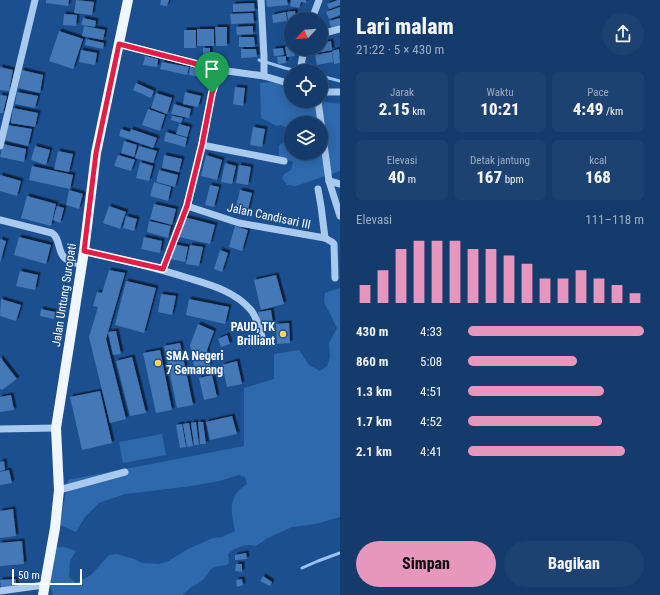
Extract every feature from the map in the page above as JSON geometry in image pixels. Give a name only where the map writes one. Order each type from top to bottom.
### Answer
[{"type":"main road","name":"Jalan Untung Suropati","points":[[44,590],[55,528],[59,490],[56,428],[82,265],[96,153],[128,0]]},
{"type":"street","points":[[0,146],[35,0]]},
{"type":"street","points":[[261,0],[264,76]]},
{"type":"street","points":[[315,12],[319,0]]},
{"type":"street","points":[[328,32],[340,29]]},
{"type":"street","points":[[119,44],[220,70],[264,76],[284,82]]},
{"type":"street","points":[[163,269],[187,206],[202,145],[212,93],[220,70]]},
{"type":"street","points":[[328,92],[340,92]]},
{"type":"street","points":[[319,108],[329,181],[340,216]]},
{"type":"street","points":[[202,145],[284,161]]},
{"type":"street","points":[[329,181],[340,184]]},
{"type":"street","points":[[318,189],[325,238],[334,244],[334,278]]},
{"type":"street","name":"Jalan Candisari III","points":[[187,206],[239,223],[325,238]]},
{"type":"street","points":[[0,220],[52,233],[57,238],[63,256],[67,260],[82,265]]},
{"type":"street","points":[[84,251],[163,269],[227,291],[252,310],[263,340]]},
{"type":"street","points":[[0,430],[56,428]]},
{"type":"street","points":[[59,490],[124,472]]},
{"type":"street","points":[[0,591],[44,590]]},
{"type":"shaded area","points":[[269,82],[284,86],[284,108],[328,108],[328,102],[340,104],[340,171],[296,186],[287,185],[282,178],[284,174],[291,170],[293,162],[288,160],[328,160],[328,116],[284,116],[284,126],[281,125],[277,126],[261,118],[260,83]]},
{"type":"shaded area","points":[[284,143],[284,158],[279,156],[279,145]]},
{"type":"shaded area","points":[[340,288],[340,517],[316,524],[292,527],[268,538],[256,546],[244,545],[234,549],[228,554],[229,562],[227,565],[214,567],[211,569],[204,579],[190,588],[183,595],[53,595],[49,577],[54,565],[54,549],[59,547],[65,547],[76,551],[70,561],[69,577],[76,583],[91,575],[109,555],[117,554],[142,563],[159,564],[167,562],[188,549],[213,538],[222,537],[235,531],[232,517],[233,499],[236,494],[247,484],[245,477],[239,475],[219,481],[192,486],[125,494],[99,503],[85,517],[76,532],[60,525],[68,480],[244,446],[244,388],[274,379],[274,354],[299,350],[309,365],[320,371],[327,366],[330,357],[329,343],[337,328],[324,302],[325,293]]},
{"type":"shaded area","points":[[162,434],[166,455],[123,463],[119,442]]},
{"type":"building","points":[[46,0],[69,0],[68,6],[46,3]]},
{"type":"building","points":[[76,0],[94,2],[92,15],[74,13]]},
{"type":"building","points":[[161,0],[169,0],[167,6],[160,5]]},
{"type":"building","points":[[266,0],[287,0],[288,5],[267,7]]},
{"type":"building","points":[[291,0],[306,0],[306,3],[301,2],[299,8],[290,6]]},
{"type":"building","points":[[340,0],[340,5],[329,9],[327,4]]},
{"type":"building","points":[[254,3],[255,11],[233,12],[233,4]]},
{"type":"building","points":[[340,7],[340,15],[329,19],[328,12],[326,12]]},
{"type":"building","points":[[284,12],[284,21],[273,23],[272,15]]},
{"type":"building","points":[[253,13],[254,23],[231,24],[230,14]]},
{"type":"building","points":[[64,14],[77,15],[76,26],[63,25]]},
{"type":"building","points":[[83,18],[96,21],[95,27],[81,25]]},
{"type":"building","points":[[340,18],[340,26],[331,28],[329,21]]},
{"type":"building","points":[[84,26],[105,30],[103,40],[82,36]]},
{"type":"building","points":[[253,26],[253,34],[237,35],[236,27]]},
{"type":"building","points":[[215,27],[227,27],[227,46],[216,46]]},
{"type":"building","points":[[197,29],[214,29],[214,46],[197,46]]},
{"type":"building","points":[[184,30],[196,30],[196,48],[184,48]]},
{"type":"building","points":[[59,31],[83,39],[73,69],[49,61]]},
{"type":"building","points":[[239,37],[254,37],[255,47],[239,47]]},
{"type":"building","points":[[86,39],[104,43],[103,49],[85,45]]},
{"type":"building","points":[[331,41],[332,50],[328,51],[328,42]]},
{"type":"building","points":[[203,48],[210,48],[210,57],[203,57]]},
{"type":"building","points":[[283,48],[284,55],[274,56],[273,49]]},
{"type":"building","points":[[241,49],[256,49],[257,57],[241,58]]},
{"type":"building","points":[[339,49],[340,63],[334,64],[332,51]]},
{"type":"building","points":[[81,50],[97,53],[95,65],[79,62]]},
{"type":"building","points":[[332,52],[333,62],[317,64],[315,56],[328,56],[328,53]]},
{"type":"building","points":[[145,56],[158,59],[157,67],[143,65]]},
{"type":"building","points":[[286,56],[286,63],[278,64],[277,57]]},
{"type":"building","points":[[162,62],[189,67],[187,75],[160,69]]},
{"type":"building","points":[[0,67],[13,70],[9,91],[0,90]]},
{"type":"building","points":[[190,67],[213,71],[212,79],[189,75]]},
{"type":"building","points":[[22,70],[43,75],[40,93],[18,88]]},
{"type":"building","points":[[136,83],[154,91],[151,98],[133,90]]},
{"type":"building","points":[[235,87],[245,88],[243,106],[233,104]]},
{"type":"building","points":[[17,92],[38,96],[35,108],[15,104]]},
{"type":"building","points":[[185,92],[201,96],[198,107],[183,104]]},
{"type":"building","points":[[156,93],[172,98],[167,114],[151,108]]},
{"type":"building","points":[[0,95],[7,96],[3,113],[0,113]]},
{"type":"building","points":[[174,104],[191,109],[189,118],[171,114]]},
{"type":"building","points":[[13,108],[38,113],[35,127],[11,123]]},
{"type":"building","points":[[148,109],[165,115],[160,131],[142,125]]},
{"type":"building","points":[[172,116],[183,118],[181,123],[171,120]]},
{"type":"building","points":[[179,124],[190,127],[187,137],[176,134]]},
{"type":"building","points":[[7,125],[32,129],[28,146],[4,140]]},
{"type":"building","points":[[253,127],[265,129],[262,147],[250,145]]},
{"type":"building","points":[[121,129],[130,132],[131,129],[157,138],[153,148],[119,136]]},
{"type":"building","points":[[166,132],[187,138],[185,147],[164,141]]},
{"type":"building","points":[[124,141],[137,145],[134,157],[121,153]]},
{"type":"building","points":[[3,144],[26,149],[24,162],[0,157]]},
{"type":"building","points":[[35,146],[50,150],[46,165],[31,160]]},
{"type":"building","points":[[139,146],[157,151],[153,163],[135,158]]},
{"type":"building","points":[[58,151],[73,154],[69,172],[54,169]]},
{"type":"building","points":[[118,155],[135,160],[131,171],[114,166]]},
{"type":"building","points":[[164,155],[182,159],[179,172],[162,168]]},
{"type":"building","points":[[206,155],[222,160],[217,180],[201,176]]},
{"type":"building","points":[[140,162],[153,166],[149,181],[136,178]]},
{"type":"building","points":[[225,163],[236,166],[232,184],[221,182]]},
{"type":"building","points":[[239,165],[251,167],[248,185],[236,183]]},
{"type":"building","points":[[32,166],[73,175],[70,189],[29,180]]},
{"type":"building","points":[[159,170],[178,175],[175,187],[156,182]]},
{"type":"building","points":[[0,175],[21,181],[17,196],[0,191]]},
{"type":"building","points":[[154,182],[171,187],[168,201],[150,196]]},
{"type":"building","points":[[210,185],[219,187],[214,207],[205,205]]},
{"type":"building","points":[[69,190],[83,194],[79,209],[66,205]]},
{"type":"building","points":[[240,190],[252,193],[247,214],[235,211]]},
{"type":"building","points":[[27,196],[56,204],[51,226],[21,218]]},
{"type":"building","points":[[154,204],[176,209],[172,225],[150,219]]},
{"type":"building","points":[[57,206],[64,208],[60,223],[53,220]]},
{"type":"building","points":[[109,206],[126,212],[120,229],[103,223]]},
{"type":"building","points":[[126,216],[137,219],[134,231],[123,228]]},
{"type":"building","points":[[184,217],[215,225],[210,244],[179,237]]},
{"type":"building","points":[[149,221],[171,226],[168,238],[147,232]]},
{"type":"building","points":[[235,226],[248,230],[242,251],[229,247]]},
{"type":"building","points":[[19,237],[51,245],[46,264],[14,255]]},
{"type":"building","points":[[144,237],[162,241],[160,253],[141,249]]},
{"type":"building","points":[[0,239],[6,241],[0,263]]},
{"type":"building","points":[[173,244],[188,247],[185,262],[170,259]]},
{"type":"building","points":[[190,245],[203,247],[199,266],[186,264]]},
{"type":"building","points":[[220,250],[228,253],[222,272],[214,269]]},
{"type":"building","points":[[109,270],[125,273],[106,339],[126,419],[110,423],[89,337],[98,307],[93,306],[97,292],[102,293]]},
{"type":"building","points":[[20,271],[38,275],[35,290],[16,286]]},
{"type":"building","points":[[276,275],[284,304],[261,310],[254,280]]},
{"type":"building","points":[[126,281],[156,288],[144,333],[115,325]]},
{"type":"building","points":[[161,294],[176,296],[172,315],[158,312]]},
{"type":"building","points":[[1,299],[21,305],[16,321],[0,316]]},
{"type":"building","points":[[189,299],[229,307],[225,324],[186,315]]},
{"type":"building","points":[[41,309],[55,312],[54,319],[40,316]]},
{"type":"building","points":[[271,310],[273,324],[260,326],[258,312]]},
{"type":"building","name":"PAUD, TK Brilliant","points":[[289,323],[290,343],[277,344],[276,324]]},
{"type":"building","points":[[198,324],[214,331],[207,350],[210,366],[195,371],[190,345]]},
{"type":"building","points":[[116,331],[121,354],[113,355],[108,332]]},
{"type":"building","points":[[227,335],[230,344],[221,347],[218,339]]},
{"type":"building","points":[[180,343],[193,405],[177,408],[164,346]]},
{"type":"building","points":[[160,350],[172,410],[156,413],[143,353]]},
{"type":"building","points":[[0,357],[17,379],[2,390],[0,389]]},
{"type":"building","points":[[132,357],[146,413],[130,416],[116,361]]},
{"type":"building","points":[[237,361],[242,384],[227,387],[222,365]]},
{"type":"building","points":[[212,375],[217,397],[204,400],[199,378]]},
{"type":"building","points":[[100,391],[112,443],[82,450],[70,397]]},
{"type":"building","points":[[11,395],[14,410],[0,412],[0,397]]},
{"type":"building","points":[[232,416],[237,434],[210,440],[206,422]]},
{"type":"building","points":[[196,422],[199,445],[194,445],[191,423]]},
{"type":"building","points":[[198,422],[203,422],[206,444],[200,444]]},
{"type":"building","points":[[189,423],[193,446],[187,447],[183,424]]},
{"type":"building","points":[[182,424],[186,447],[180,448],[176,425]]},
{"type":"building","points":[[4,461],[5,470],[0,471],[0,462]]},
{"type":"building","points":[[9,470],[12,483],[0,485],[0,472]]},
{"type":"building","points":[[13,509],[16,536],[0,538],[0,511]]},
{"type":"building","points":[[22,541],[24,564],[0,566],[0,543]]},
{"type":"building","points":[[246,553],[247,559],[235,560],[235,555]]},
{"type":"building","points":[[236,564],[242,564],[242,572],[235,571]]},
{"type":"building","points":[[263,576],[272,582],[270,586],[260,581]]},
{"type":"building","points":[[16,579],[16,587],[1,588],[0,580]]},
{"type":"building","points":[[242,579],[243,585],[237,587],[236,580]]},
{"type":"waterway","points":[[259,60],[284,68]]},
{"type":"waterway","points":[[328,78],[340,81]]},
{"type":"waterway","points":[[302,568],[340,553]]},
{"type":"place","name":"PAUD, TK Brilliant","points":[[283,334]]},
{"type":"place","name":"SMA Negeri 7 Semarang","points":[[158,363]]},
{"type":"route","points":[[119,44],[220,70],[212,93],[207,124],[187,206],[163,269],[84,251],[96,153],[119,44]]}]
